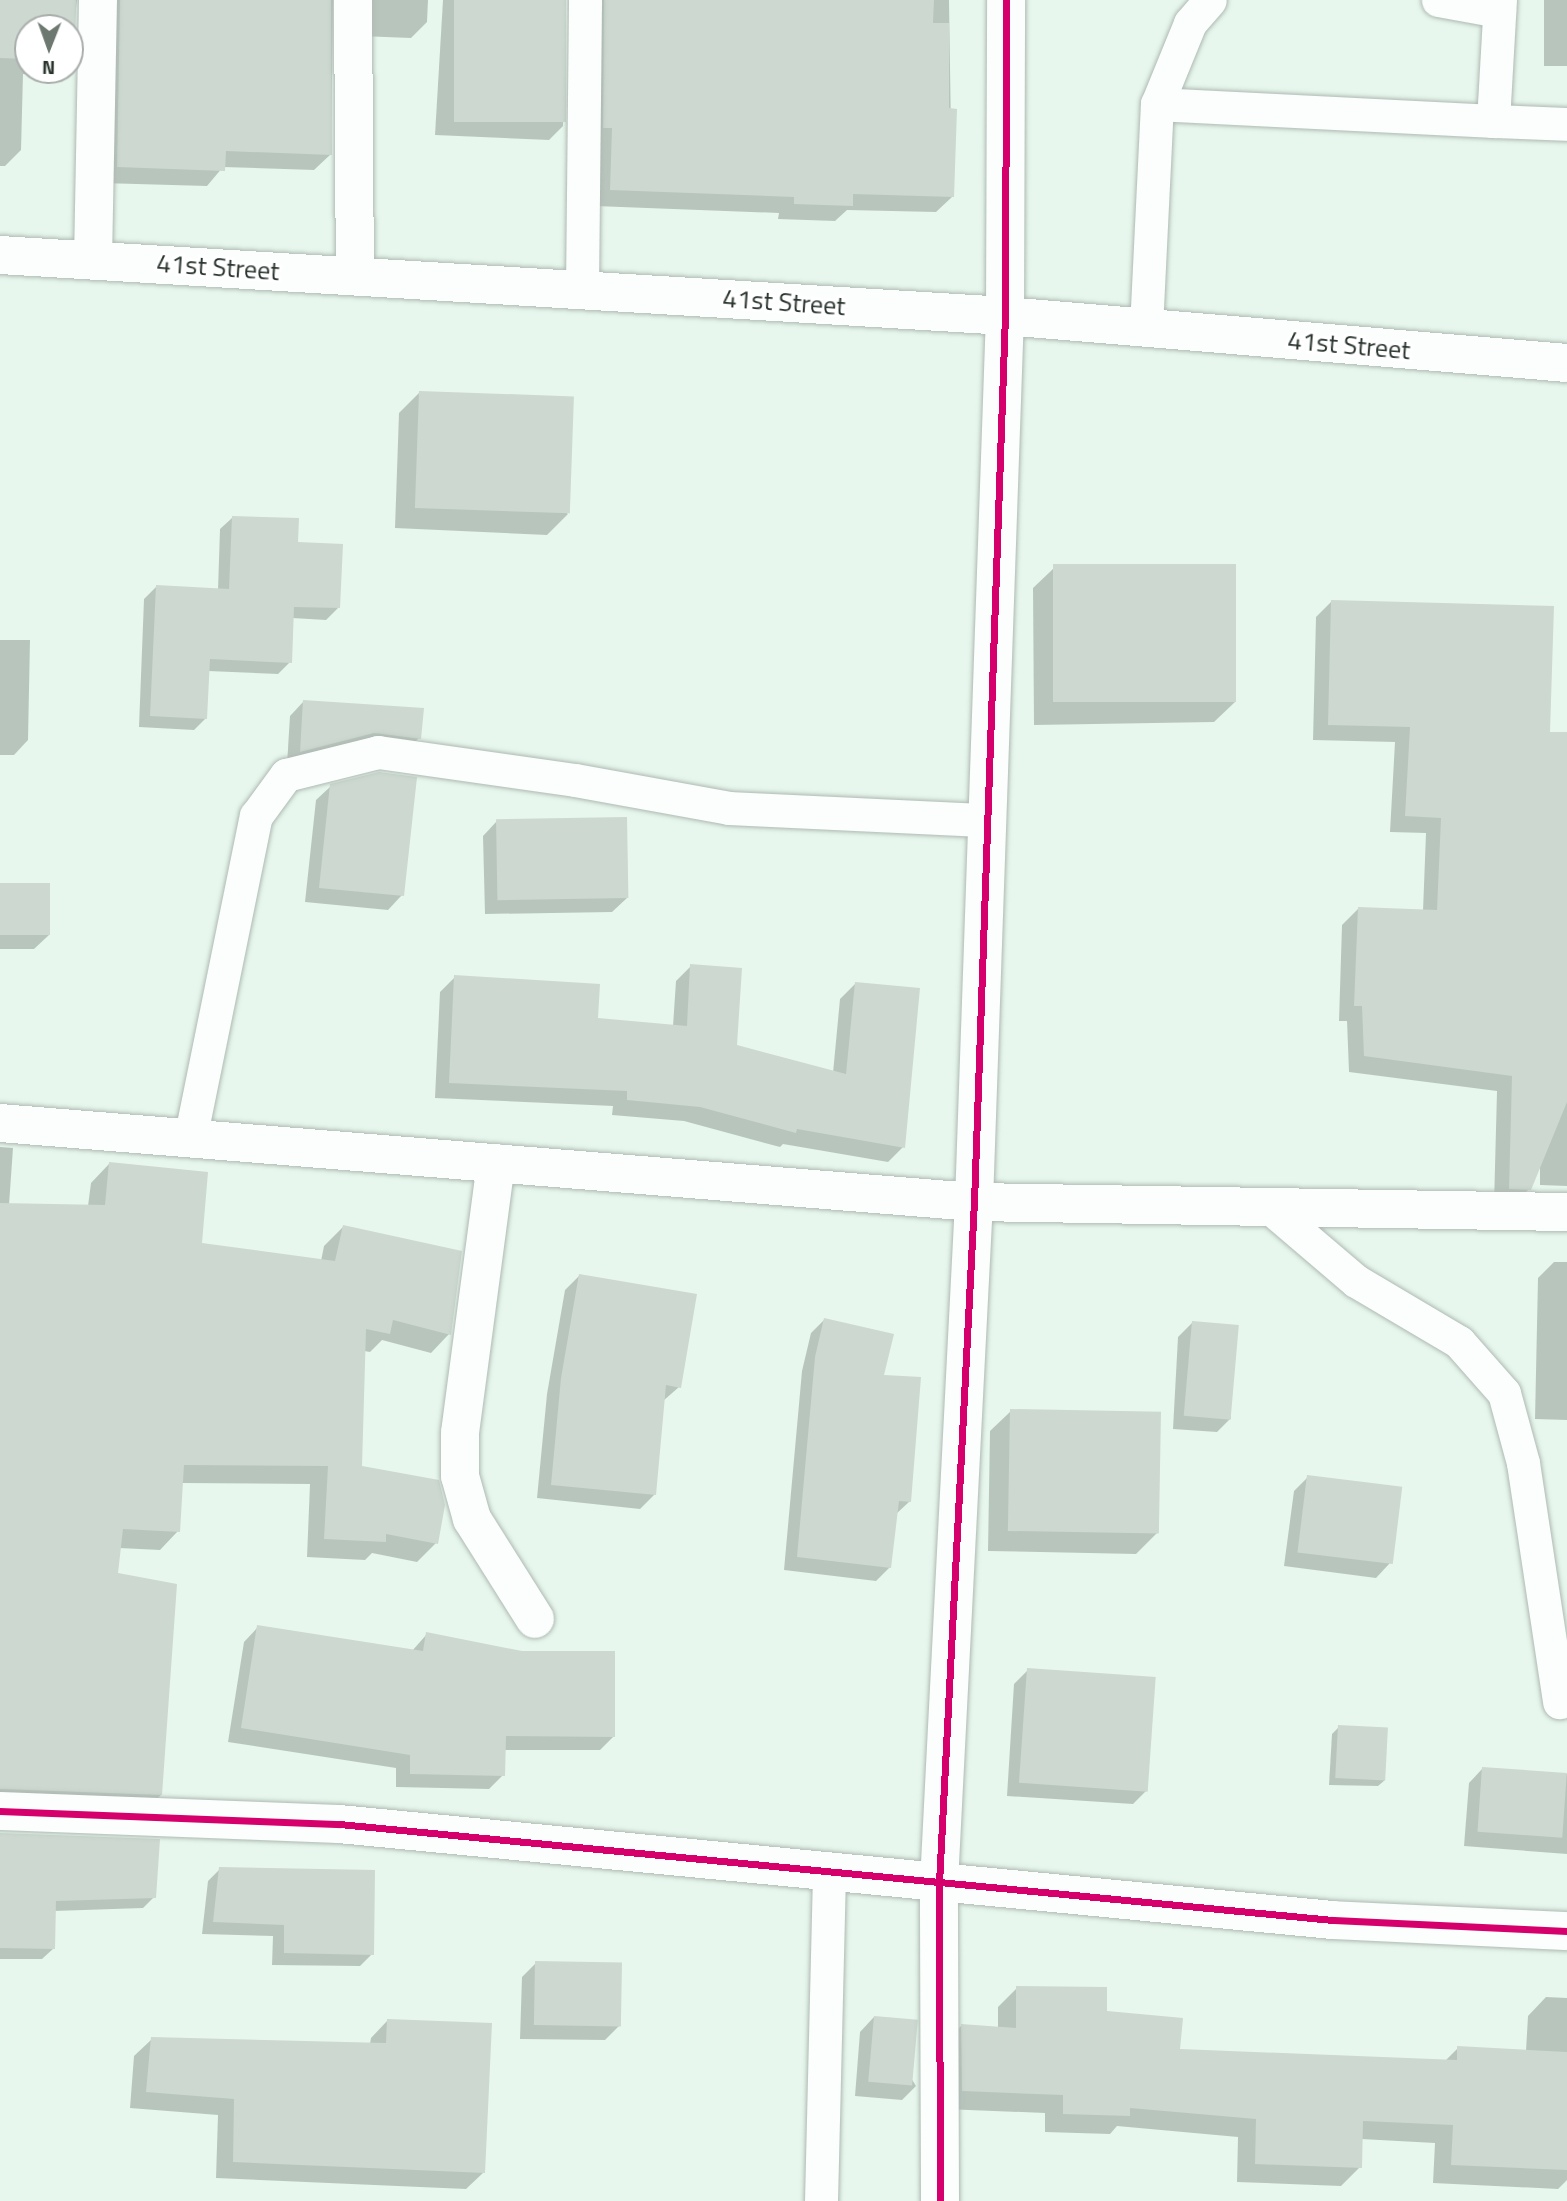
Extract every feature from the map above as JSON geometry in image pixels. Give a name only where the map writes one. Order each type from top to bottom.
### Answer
[{"type":"street","points":[[93,260],[98,0]]},
{"type":"street","points":[[352,0],[355,276]]},
{"type":"street","points":[[940,2201],[939,1882],[974,1202],[1005,316],[1006,0]]},
{"type":"street","name":"41st Street","points":[[0,255],[1005,316],[1567,363]]},
{"type":"street","points":[[0,1123],[974,1202],[1567,1212]]},
{"type":"street","points":[[496,1163],[460,1433],[460,1475],[472,1519],[535,1619]]},
{"type":"street","points":[[0,1811],[339,1824],[1332,1920],[1567,1931]]},
{"type":"lane","points":[[582,289],[585,0]]},
{"type":"lane","points":[[1146,328],[1157,104],[1190,23],[1210,0]]},
{"type":"lane","points":[[1438,0],[1500,5],[1493,121]]},
{"type":"lane","points":[[1157,104],[1567,124]]},
{"type":"lane","points":[[190,1139],[256,817],[286,775],[378,752],[575,780],[729,808],[987,820]]},
{"type":"lane","points":[[1269,1207],[1356,1281],[1459,1342],[1504,1393],[1522,1463],[1559,1702]]},
{"type":"lane","points":[[821,2201],[829,1872]]},
{"type":"building","points":[[0,0],[76,0],[76,14],[14,14],[14,58],[0,58]]},
{"type":"building","points":[[120,0],[331,0],[332,155],[226,151],[225,171],[117,167]]},
{"type":"building","points":[[454,0],[566,0],[566,122],[454,122]]},
{"type":"building","points":[[604,0],[934,0],[933,23],[949,23],[949,108],[957,109],[954,197],[853,194],[853,206],[794,204],[794,197],[610,190],[612,128],[603,128]]},
{"type":"building","points":[[419,391],[574,396],[570,513],[415,508]]},
{"type":"building","points":[[232,516],[299,518],[298,542],[343,544],[340,608],[294,607],[292,663],[210,659],[207,719],[150,716],[156,585],[229,589]]},
{"type":"building","points":[[1053,564],[1236,564],[1236,702],[1053,702]]},
{"type":"building","points":[[1331,600],[1554,606],[1550,732],[1567,732],[1567,1102],[1531,1190],[1509,1189],[1512,1076],[1364,1056],[1362,1006],[1354,1006],[1358,907],[1437,910],[1441,818],[1405,816],[1410,727],[1328,725]]},
{"type":"building","points":[[303,700],[424,708],[421,739],[374,733],[300,752]]},
{"type":"building","points":[[379,772],[417,777],[404,896],[319,888],[330,784]]},
{"type":"building","points":[[627,817],[628,898],[497,900],[496,819]]},
{"type":"building","points":[[0,883],[50,883],[50,935],[0,935]]},
{"type":"building","points":[[690,964],[742,968],[737,1045],[846,1074],[855,982],[920,988],[905,1148],[797,1129],[796,1133],[700,1107],[627,1100],[627,1091],[449,1083],[454,975],[600,984],[598,1018],[687,1026]]},
{"type":"building","points":[[109,1162],[208,1172],[202,1243],[335,1261],[343,1225],[462,1251],[451,1335],[393,1320],[390,1334],[366,1329],[362,1466],[439,1480],[445,1505],[438,1544],[386,1534],[386,1542],[324,1539],[328,1466],[184,1465],[180,1532],[123,1529],[118,1573],[177,1584],[162,1795],[0,1789],[0,1203],[105,1205]]},
{"type":"building","points":[[579,1274],[697,1294],[681,1388],[666,1385],[656,1495],[551,1485],[561,1378]]},
{"type":"building","points":[[824,1318],[894,1334],[884,1375],[921,1377],[911,1502],[899,1501],[891,1568],[797,1557],[815,1357]]},
{"type":"building","points":[[1192,1321],[1239,1325],[1231,1420],[1184,1416]]},
{"type":"building","points":[[1010,1409],[1161,1412],[1159,1534],[1008,1531]]},
{"type":"building","points":[[1307,1475],[1402,1487],[1393,1564],[1297,1552]]},
{"type":"building","points":[[257,1625],[423,1651],[426,1632],[522,1651],[615,1651],[615,1737],[506,1736],[505,1776],[410,1774],[410,1755],[241,1728]]},
{"type":"building","points":[[1027,1668],[1156,1677],[1148,1792],[1019,1783]]},
{"type":"building","points":[[1338,1725],[1388,1728],[1385,1781],[1335,1778]]},
{"type":"building","points":[[1482,1767],[1567,1773],[1562,1838],[1477,1832]]},
{"type":"building","points":[[0,1833],[160,1839],[156,1898],[56,1901],[55,1949],[0,1948]]},
{"type":"building","points":[[219,1867],[375,1870],[374,1955],[284,1953],[284,1925],[213,1922]]},
{"type":"building","points":[[535,1961],[622,1963],[621,2027],[534,2025]]},
{"type":"building","points":[[1016,1986],[1107,1987],[1107,2011],[1183,2018],[1180,2049],[1457,2060],[1457,2046],[1567,2052],[1567,2170],[1451,2165],[1453,2125],[1363,2121],[1362,2168],[1255,2164],[1256,2119],[1130,2108],[1130,2116],[1063,2114],[1063,2095],[962,2091],[961,2024],[1016,2028]]},
{"type":"building","points":[[874,2016],[918,2020],[912,2086],[868,2082]]},
{"type":"building","points":[[387,2019],[492,2023],[485,2173],[233,2162],[234,2099],[146,2092],[151,2037],[386,2043]]},
{"type":"cycle path","points":[[940,2201],[939,1883],[974,1202],[1005,316],[1006,0]]},
{"type":"cycle path","points":[[0,1811],[339,1824],[1332,1920],[1567,1931]]}]
